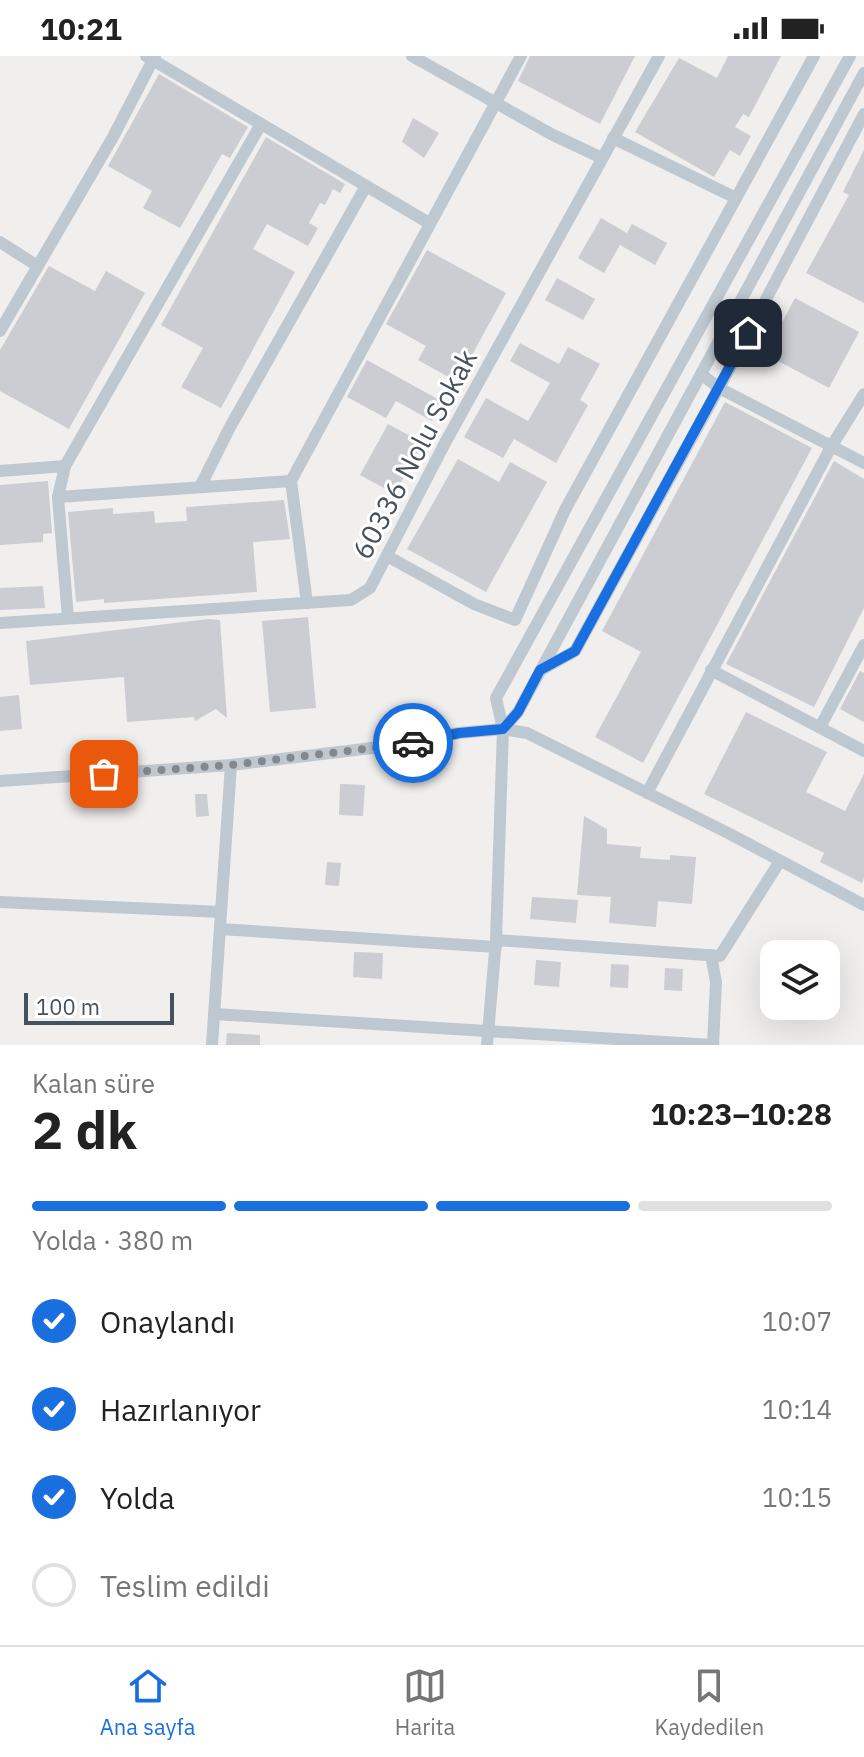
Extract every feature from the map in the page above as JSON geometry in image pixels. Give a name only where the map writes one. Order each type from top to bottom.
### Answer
[{"type":"street","points":[[412,56],[553,135],[602,158]]},
{"type":"street","points":[[307,603],[291,481],[521,56]]},
{"type":"street","name":"60336 Nolu Sokak","points":[[0,623],[351,600],[370,588],[445,443],[659,56]]},
{"type":"street","points":[[387,556],[474,604],[515,620],[565,510],[814,56]]},
{"type":"street","points":[[487,1038],[496,943],[503,729],[496,698],[850,56]]},
{"type":"street","points":[[0,331],[113,137],[152,57],[429,223]]},
{"type":"street","points":[[503,729],[518,712],[864,73]]},
{"type":"street","points":[[540,670],[575,651],[864,114]]},
{"type":"street","points":[[68,618],[58,497],[65,466],[261,124]]},
{"type":"street","points":[[613,138],[736,198]]},
{"type":"street","points":[[200,487],[230,427],[366,186]]},
{"type":"street","points":[[0,242],[36,265]]},
{"type":"street","points":[[701,374],[719,388],[864,463]]},
{"type":"street","points":[[647,793],[831,447],[864,394]]},
{"type":"street","points":[[0,471],[65,466]]},
{"type":"street","points":[[58,497],[291,481]]},
{"type":"street","points":[[820,727],[864,645]]},
{"type":"street","points":[[711,670],[864,751]]},
{"type":"street","points":[[0,781],[231,765],[503,729],[527,733],[864,905]]},
{"type":"street","points":[[212,1045],[231,765]]},
{"type":"street","points":[[220,929],[720,956],[780,861]]},
{"type":"street","points":[[0,902],[221,912]]},
{"type":"street","points":[[214,1014],[487,1038],[713,1045],[716,982],[711,955]]},
{"type":"building","points":[[530,56],[635,56],[600,124],[518,81]]},
{"type":"building","points":[[728,56],[781,56],[749,117],[743,114],[735,127],[751,136],[740,156],[730,150],[714,177],[635,132],[679,58],[717,78]]},
{"type":"building","points":[[159,74],[248,127],[230,158],[222,154],[180,228],[143,208],[152,191],[108,166]]},
{"type":"building","points":[[413,118],[439,133],[424,158],[402,142]]},
{"type":"building","points":[[266,137],[345,184],[340,193],[333,189],[325,205],[320,203],[309,223],[318,228],[308,246],[267,224],[253,249],[295,272],[221,408],[181,387],[203,348],[161,325]]},
{"type":"building","points":[[864,150],[864,303],[806,273],[849,195],[843,192]]},
{"type":"building","points":[[601,218],[627,233],[632,224],[667,243],[655,265],[620,245],[604,273],[578,258]]},
{"type":"building","points":[[427,250],[506,293],[466,366],[461,363],[452,379],[418,360],[426,346],[386,324]]},
{"type":"building","points":[[49,266],[95,291],[106,271],[145,293],[69,429],[0,391],[0,350]]},
{"type":"building","points":[[557,278],[595,299],[583,320],[545,300]]},
{"type":"building","points":[[795,298],[859,332],[829,388],[765,354]]},
{"type":"building","points":[[520,343],[559,364],[568,347],[600,364],[580,400],[588,405],[556,463],[514,439],[503,458],[464,437],[486,398],[528,421],[550,383],[510,361]]},
{"type":"building","points":[[367,360],[443,402],[432,421],[396,401],[386,418],[347,397]]},
{"type":"building","points":[[725,402],[812,448],[643,763],[595,737],[641,652],[602,631]]},
{"type":"building","points":[[388,424],[429,446],[424,455],[418,451],[395,494],[360,475]]},
{"type":"building","points":[[458,459],[499,482],[510,462],[547,482],[486,592],[407,549]]},
{"type":"building","points":[[834,461],[864,479],[864,608],[814,707],[726,664]]},
{"type":"building","points":[[48,481],[52,533],[43,534],[43,542],[0,545],[0,485]]},
{"type":"building","points":[[284,500],[290,539],[253,542],[257,592],[104,603],[104,599],[76,602],[68,512],[113,508],[113,514],[154,511],[155,523],[187,521],[186,507]]},
{"type":"building","points":[[43,586],[45,608],[0,610],[0,588]]},
{"type":"building","points":[[308,617],[316,708],[270,712],[262,621]]},
{"type":"building","points":[[220,620],[227,718],[216,709],[195,721],[194,717],[127,722],[124,677],[30,685],[26,641]]},
{"type":"building","points":[[860,671],[864,673],[864,722],[840,709]]},
{"type":"building","points":[[19,695],[22,729],[0,731],[0,697]]},
{"type":"building","points":[[746,712],[827,752],[806,792],[845,811],[864,774],[862,883],[820,862],[824,853],[704,794]]},
{"type":"building","points":[[340,784],[365,785],[363,816],[339,815]]},
{"type":"building","points":[[195,794],[207,794],[209,816],[196,817]]},
{"type":"building","points":[[584,816],[607,829],[607,844],[641,847],[640,858],[670,860],[670,855],[696,857],[692,904],[658,901],[656,927],[609,923],[611,897],[577,895]]},
{"type":"building","points":[[327,862],[341,863],[339,886],[325,885]]},
{"type":"building","points":[[532,897],[578,900],[576,923],[530,919]]},
{"type":"building","points":[[354,952],[383,953],[382,979],[353,977]]},
{"type":"building","points":[[536,960],[561,962],[559,987],[534,985]]},
{"type":"building","points":[[611,964],[629,965],[628,988],[610,987]]},
{"type":"building","points":[[665,968],[683,969],[682,991],[664,990]]},
{"type":"building","points":[[227,1033],[260,1035],[260,1045],[226,1045]]},
{"type":"way so far","points":[[104,774],[231,765],[413,743]]},
{"type":"route","points":[[413,743],[459,733],[503,729],[518,712],[540,670],[575,651],[748,333]]}]
